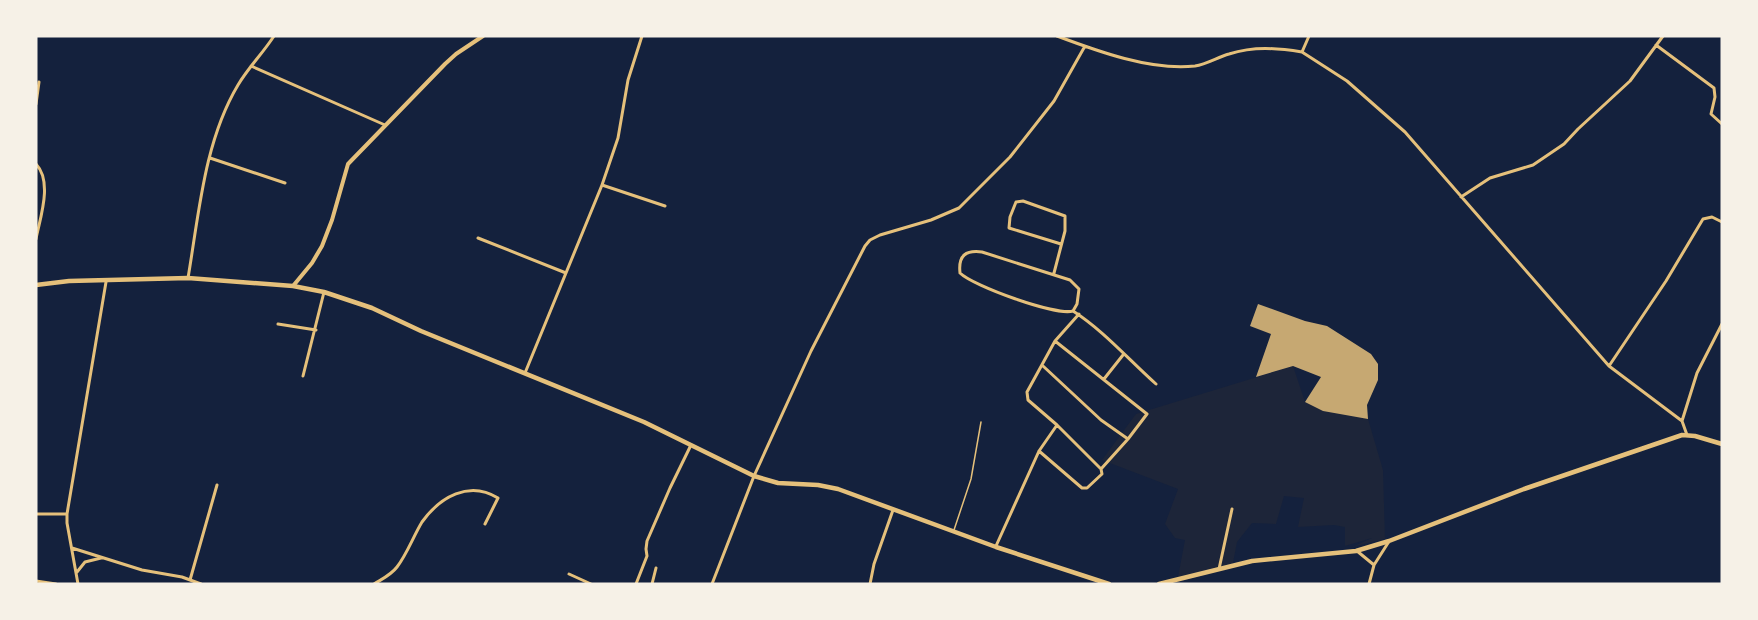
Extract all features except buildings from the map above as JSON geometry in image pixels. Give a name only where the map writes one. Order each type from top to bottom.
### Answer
[{"type":"main road","points":[[36,285],[69,281],[106,282],[188,278],[293,286],[324,292],[372,308],[420,331],[633,418],[754,476],[778,483],[818,484],[838,489],[996,547],[1109,584]]},
{"type":"main road","points":[[1159,584],[1252,561],[1356,551],[1389,541],[1524,489],[1682,435],[1695,436],[1722,444]]},
{"type":"street","points":[[188,278],[210,158],[225,111],[238,85],[274,36]]},
{"type":"street","points":[[293,286],[312,263],[322,246],[348,164],[444,64],[483,36]]},
{"type":"street","points":[[524,374],[602,185],[618,138],[628,80],[642,36]]},
{"type":"street","points":[[1057,36],[1132,60],[1177,66],[1202,64],[1230,53],[1259,47],[1302,52],[1347,81],[1405,132],[1610,366],[1682,421],[1687,435]]},
{"type":"street","points":[[1302,52],[1309,36]]},
{"type":"street","points":[[1461,197],[1490,178],[1533,165],[1564,144],[1630,81],[1663,36]]},
{"type":"street","points":[[1656,45],[1714,88],[1715,97],[1711,114],[1722,124]]},
{"type":"street","points":[[712,584],[754,476],[819,334],[865,246],[870,240],[880,235],[940,217],[959,208],[1010,157],[1054,101],[1085,46]]},
{"type":"street","points":[[251,66],[385,125]]},
{"type":"street","points":[[36,104],[39,82]]},
{"type":"street","points":[[210,158],[285,183]]},
{"type":"street","points":[[36,164],[43,177],[44,190],[36,239]]},
{"type":"street","points":[[602,185],[665,206]]},
{"type":"street","points":[[1053,274],[1061,244],[1066,224],[1066,218],[1063,214],[1023,201],[1016,202],[1010,217],[1009,228],[1061,244]]},
{"type":"street","points":[[1610,366],[1666,281],[1703,219],[1712,217],[1722,222]]},
{"type":"street","points":[[478,238],[566,273]]},
{"type":"street","points":[[1073,311],[1079,289],[1070,280],[974,251],[964,254],[959,268],[960,274],[1004,295],[1053,310],[1073,311],[1079,314],[1102,332],[1123,355],[1156,384]]},
{"type":"street","points":[[78,584],[67,514],[106,282]]},
{"type":"street","points":[[303,376],[324,292]]},
{"type":"street","points":[[1038,451],[1085,489],[1102,474],[1101,469],[1058,425],[1027,398],[1055,341],[1079,314]]},
{"type":"street","points":[[278,324],[316,330]]},
{"type":"street","points":[[1682,421],[1697,373],[1722,324]]},
{"type":"street","points":[[1055,341],[1146,412],[1146,417],[1101,469]]},
{"type":"street","points":[[1104,379],[1123,355]]},
{"type":"street","points":[[1043,366],[1101,420],[1128,439]]},
{"type":"street","points":[[996,547],[1038,451],[1058,425]]},
{"type":"street","points":[[642,584],[636,583],[647,556],[645,549],[647,541],[691,444]]},
{"type":"street","points":[[190,580],[217,485]]},
{"type":"street","points":[[375,584],[394,571],[422,524],[449,495],[474,490],[498,498],[485,524]]},
{"type":"street","points":[[1219,568],[1232,508]]},
{"type":"street","points":[[870,584],[874,564],[893,510]]},
{"type":"street","points":[[36,514],[67,514]]},
{"type":"street","points":[[1369,584],[1374,565],[1389,541]]},
{"type":"street","points":[[72,548],[142,570],[201,584]]},
{"type":"street","points":[[1356,551],[1374,565]]},
{"type":"street","points":[[76,573],[85,562],[103,558]]},
{"type":"street","points":[[652,584],[656,568]]},
{"type":"street","points":[[569,574],[591,584]]},
{"type":"street","points":[[36,581],[56,584]]},
{"type":"lane","points":[[953,531],[971,479],[981,422]]},
{"type":"shaded area","points":[[1293,366],[1305,402],[1368,419],[1383,470],[1385,539],[1352,547],[1372,538],[1345,546],[1345,527],[1334,525],[1298,527],[1304,498],[1284,496],[1276,524],[1252,523],[1237,542],[1233,563],[1178,577],[1185,540],[1175,538],[1165,524],[1178,489],[1102,460],[1136,414]]}]
